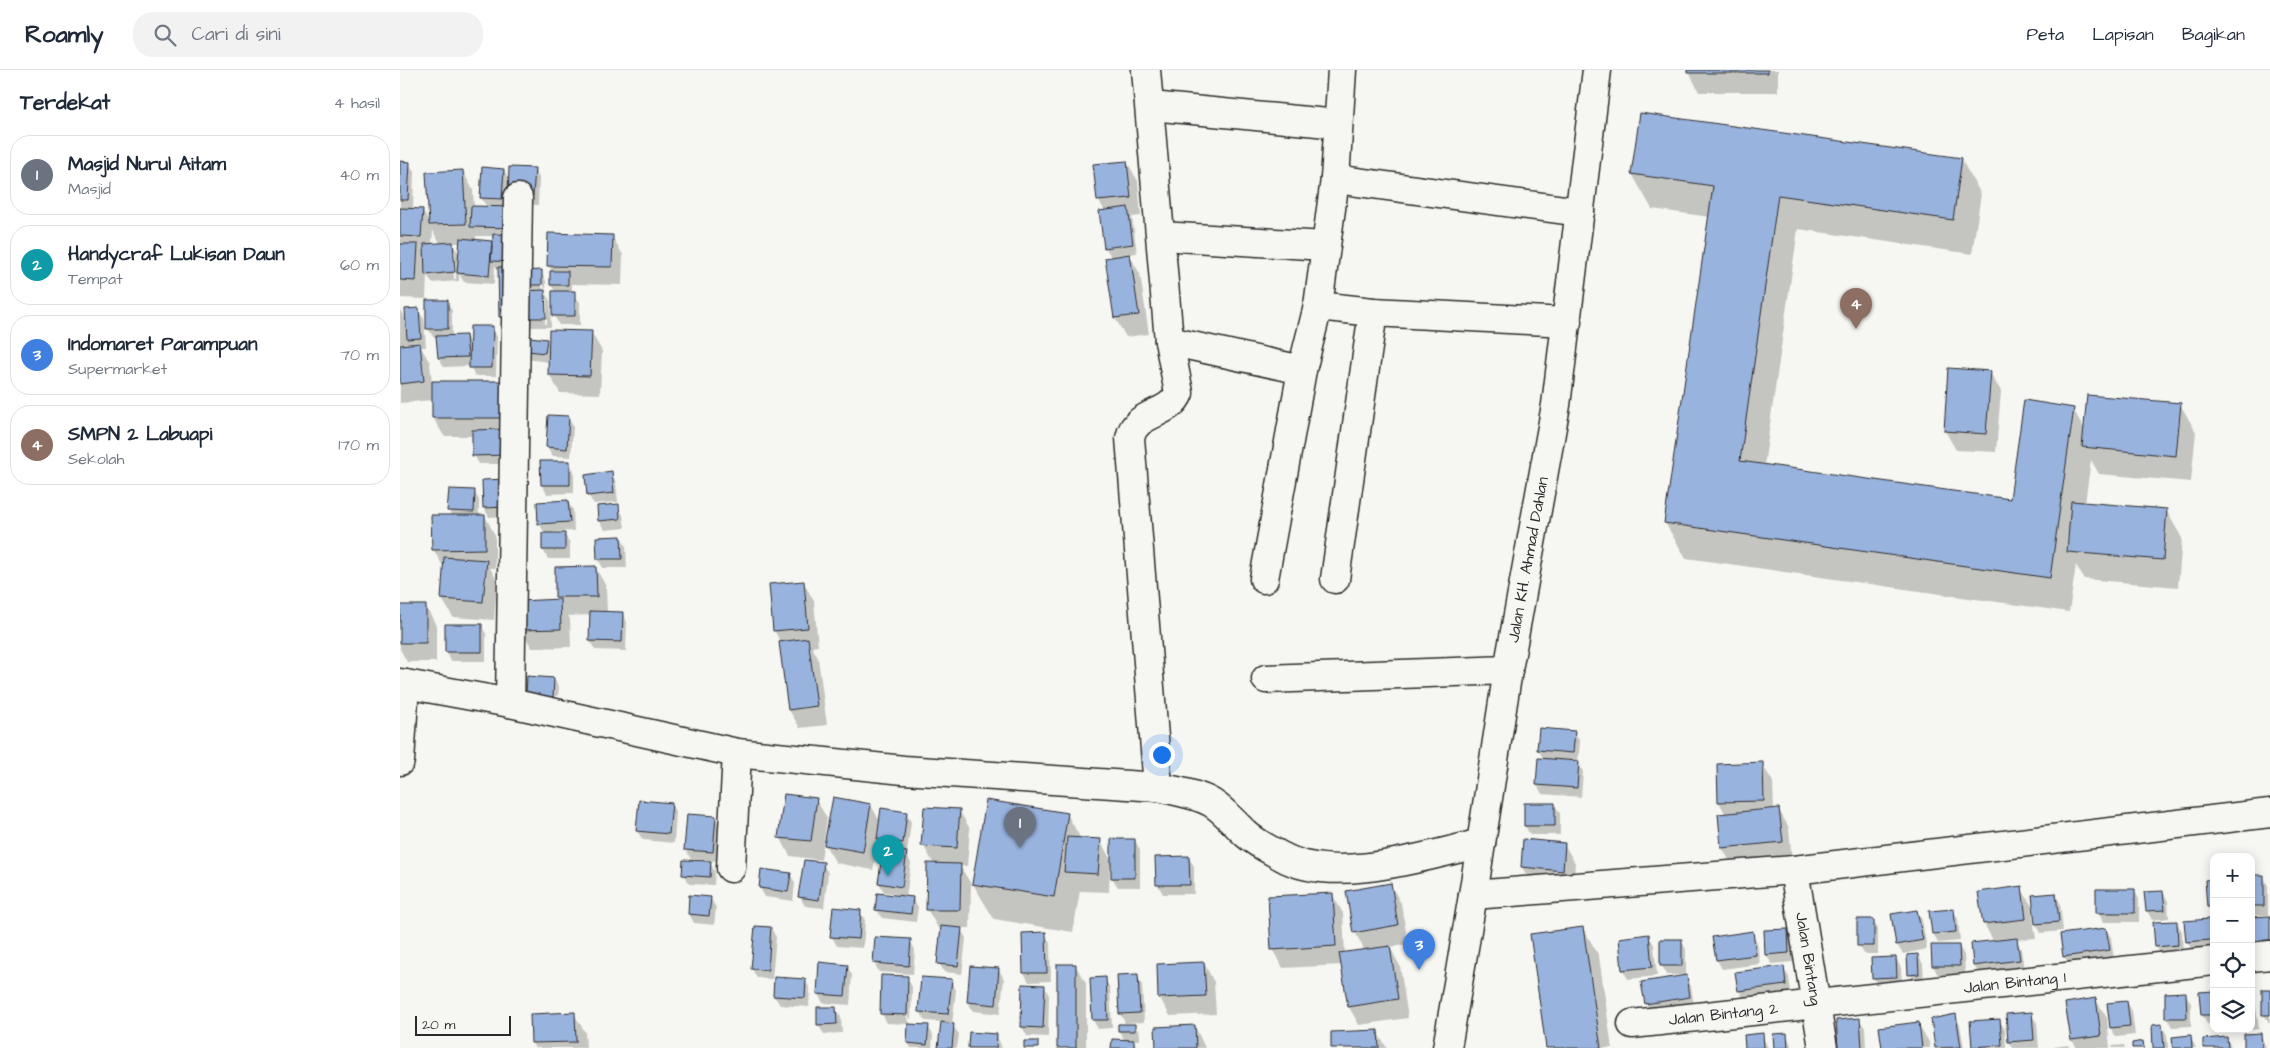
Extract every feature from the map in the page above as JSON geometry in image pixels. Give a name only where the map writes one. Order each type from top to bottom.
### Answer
[{"type":"street","points":[[1146,70],[1151,106],[1169,341],[1179,393],[1173,403],[1137,423],[1131,430],[1130,438],[1158,787]]},
{"type":"street","points":[[1264,579],[1302,370],[1318,306],[1335,179],[1342,70]]},
{"type":"street","name":"Jalan KH. Ahmad Dahlan","points":[[1447,1048],[1508,670],[1556,405],[1597,70]]},
{"type":"street","points":[[1151,106],[1338,124]]},
{"type":"street","points":[[1335,179],[1580,212]]},
{"type":"street","points":[[510,703],[518,198]]},
{"type":"street","points":[[1161,236],[1325,246]]},
{"type":"street","points":[[1318,306],[1373,312],[1567,322]]},
{"type":"street","points":[[1335,579],[1373,312]]},
{"type":"street","points":[[1169,341],[1302,370]]},
{"type":"street","points":[[1266,679],[1508,670]]},
{"type":"street","points":[[400,761],[402,683],[510,703],[737,753],[904,770],[1158,787],[1192,795],[1212,803],[1248,836],[1284,858],[1306,865],[1344,870],[1416,859],[1481,843]]},
{"type":"street","points":[[731,868],[737,753]]},
{"type":"street","points":[[1473,895],[1794,870],[2270,813]]},
{"type":"street","name":"Jalan Bintang","points":[[1794,870],[1823,1048]]},
{"type":"street","points":[[2255,957],[2270,955]]},
{"type":"street","name":"Jalan Bintang 1","points":[[1816,1002],[2210,961]]},
{"type":"street","name":"Jalan Bintang 2","points":[[1632,1024],[1816,1002]]},
{"type":"building","points":[[1687,70],[1768,70],[1768,73],[1687,73]]},
{"type":"building","points":[[1640,113],[1962,158],[1953,220],[1778,195],[1740,461],[2010,499],[2024,400],[2074,408],[2050,578],[1664,523],[1713,186],[1631,174]]},
{"type":"building","points":[[400,161],[410,162],[408,200],[400,200]]},
{"type":"building","points":[[1127,161],[1131,198],[1097,201],[1093,164]]},
{"type":"building","points":[[482,167],[504,169],[502,199],[480,198]]},
{"type":"building","points":[[509,167],[535,168],[533,196],[508,195]]},
{"type":"building","points":[[463,170],[466,224],[429,225],[426,172]]},
{"type":"building","points":[[471,206],[516,207],[515,228],[470,227]]},
{"type":"building","points":[[1128,207],[1133,244],[1104,248],[1099,211]]},
{"type":"building","points":[[400,208],[423,209],[421,237],[400,236]]},
{"type":"building","points":[[548,233],[613,235],[612,267],[547,266]]},
{"type":"building","points":[[493,234],[517,235],[515,262],[491,261]]},
{"type":"building","points":[[460,238],[492,241],[489,276],[457,273]]},
{"type":"building","points":[[453,242],[455,272],[425,275],[424,244]]},
{"type":"building","points":[[400,244],[418,244],[416,281],[400,280]]},
{"type":"building","points":[[1130,254],[1139,315],[1114,318],[1105,258]]},
{"type":"building","points":[[498,267],[514,267],[515,317],[499,317]]},
{"type":"building","points":[[542,270],[542,285],[520,285],[520,271]]},
{"type":"building","points":[[550,271],[568,271],[568,285],[550,285]]},
{"type":"building","points":[[545,290],[546,318],[521,318],[521,291]]},
{"type":"building","points":[[552,291],[575,291],[575,316],[552,316]]},
{"type":"building","points":[[426,300],[448,300],[448,329],[426,329]]},
{"type":"building","points":[[419,308],[421,338],[407,339],[405,309]]},
{"type":"building","points":[[470,326],[493,326],[492,368],[469,368]]},
{"type":"building","points":[[549,330],[592,331],[590,376],[548,375]]},
{"type":"building","points":[[466,335],[468,357],[438,358],[436,336]]},
{"type":"building","points":[[521,336],[547,339],[545,353],[519,350]]},
{"type":"building","points":[[420,343],[424,381],[400,384],[400,345]]},
{"type":"building","points":[[1948,368],[1991,371],[1986,434],[1944,431]]},
{"type":"building","points":[[432,381],[511,381],[511,418],[432,418]]},
{"type":"building","points":[[2087,395],[2181,403],[2176,456],[2082,447]]},
{"type":"building","points":[[548,415],[569,416],[567,449],[546,447]]},
{"type":"building","points":[[508,429],[509,455],[472,456],[472,430]]},
{"type":"building","points":[[540,461],[570,461],[570,485],[541,485]]},
{"type":"building","points":[[612,471],[614,493],[587,496],[585,475]]},
{"type":"building","points":[[507,479],[509,507],[483,508],[482,480]]},
{"type":"building","points":[[449,489],[475,490],[474,512],[447,511]]},
{"type":"building","points":[[568,500],[570,522],[538,524],[537,502]]},
{"type":"building","points":[[2071,501],[2167,509],[2163,560],[2067,552]]},
{"type":"building","points":[[619,504],[620,519],[598,521],[597,506]]},
{"type":"building","points":[[431,515],[485,515],[485,549],[432,550]]},
{"type":"building","points":[[542,533],[565,533],[565,550],[542,550]]},
{"type":"building","points":[[621,536],[622,559],[597,559],[596,537]]},
{"type":"building","points":[[444,557],[487,560],[483,602],[441,599]]},
{"type":"building","points":[[596,566],[597,597],[555,597],[555,567]]},
{"type":"building","points":[[804,581],[808,628],[773,631],[769,584]]},
{"type":"building","points":[[560,599],[561,629],[520,630],[519,601]]},
{"type":"building","points":[[400,605],[426,605],[426,643],[400,643]]},
{"type":"building","points":[[590,611],[623,612],[622,642],[589,641]]},
{"type":"building","points":[[445,624],[482,624],[482,652],[445,652]]},
{"type":"building","points":[[808,638],[817,706],[788,710],[779,642]]},
{"type":"building","points":[[527,676],[554,678],[553,697],[526,696]]},
{"type":"building","points":[[1539,728],[1575,731],[1573,753],[1537,750]]},
{"type":"building","points":[[1538,758],[1579,761],[1577,788],[1536,785]]},
{"type":"building","points":[[1763,762],[1764,801],[1718,802],[1717,764]]},
{"type":"building","points":[[784,794],[817,798],[811,841],[778,838]]},
{"type":"building","points":[[833,797],[871,804],[863,852],[824,845]]},
{"type":"building","points":[[639,800],[672,803],[669,834],[636,831]]},
{"type":"building","points":[[986,800],[1068,813],[1054,897],[972,884]]},
{"type":"building","points":[[1524,803],[1555,803],[1555,826],[1524,826]]},
{"type":"building","points":[[924,807],[960,809],[957,848],[921,846]]},
{"type":"building","points":[[881,808],[907,812],[903,843],[877,839]]},
{"type":"building","points":[[1779,808],[1783,842],[1721,848],[1718,814]]},
{"type":"building","points":[[687,814],[716,816],[713,852],[684,850]]},
{"type":"building","points":[[1067,837],[1101,839],[1098,874],[1064,872]]},
{"type":"building","points":[[1111,839],[1135,839],[1135,878],[1111,878]]},
{"type":"building","points":[[1523,839],[1565,843],[1563,871],[1521,867]]},
{"type":"building","points":[[883,849],[907,852],[902,887],[878,883]]},
{"type":"building","points":[[1189,856],[1190,885],[1156,885],[1155,857]]},
{"type":"building","points":[[683,860],[711,861],[710,877],[682,875]]},
{"type":"building","points":[[804,860],[824,862],[819,900],[798,897]]},
{"type":"building","points":[[927,863],[961,864],[960,910],[926,910]]},
{"type":"building","points":[[761,869],[791,873],[788,892],[759,888]]},
{"type":"building","points":[[2255,875],[2264,875],[2264,906],[2255,906]]},
{"type":"building","points":[[2210,879],[2210,907],[2207,907],[2205,880]]},
{"type":"building","points":[[1391,883],[1398,925],[1353,933],[1346,891]]},
{"type":"building","points":[[2022,886],[2026,919],[1983,924],[1978,892]]},
{"type":"building","points":[[2096,889],[2135,889],[2135,913],[2096,913]]},
{"type":"building","points":[[2163,891],[2165,910],[2146,911],[2144,892]]},
{"type":"building","points":[[877,893],[913,897],[911,914],[875,910]]},
{"type":"building","points":[[1333,893],[1336,946],[1271,950],[1268,896]]},
{"type":"building","points":[[2056,893],[2059,922],[2035,924],[2032,895]]},
{"type":"building","points":[[689,895],[711,897],[709,916],[688,914]]},
{"type":"building","points":[[833,907],[861,910],[859,939],[830,937]]},
{"type":"building","points":[[1954,909],[1956,932],[1932,934],[1929,911]]},
{"type":"building","points":[[1917,910],[1923,940],[1896,945],[1891,914]]},
{"type":"building","points":[[2270,916],[2270,940],[2255,941],[2255,917]]},
{"type":"building","points":[[1857,919],[1874,919],[1874,946],[1857,946]]},
{"type":"building","points":[[2209,919],[2210,940],[2186,942],[2184,921]]},
{"type":"building","points":[[2177,921],[2178,945],[2155,947],[2153,922]]},
{"type":"building","points":[[755,926],[771,927],[768,970],[751,969]]},
{"type":"building","points":[[941,926],[962,928],[958,966],[937,964]]},
{"type":"building","points":[[1583,927],[1601,1048],[1546,1048],[1530,934]]},
{"type":"building","points":[[2106,928],[2110,950],[2063,957],[2060,934]]},
{"type":"building","points":[[1788,929],[1789,953],[1765,955],[1764,930]]},
{"type":"building","points":[[1753,931],[1756,955],[1716,960],[1712,937]]},
{"type":"building","points":[[1046,932],[1047,973],[1023,973],[1022,933]]},
{"type":"building","points":[[1649,934],[1652,967],[1622,970],[1619,938]]},
{"type":"building","points":[[875,937],[911,939],[909,966],[873,963]]},
{"type":"building","points":[[2017,938],[2020,960],[1973,966],[1971,943]]},
{"type":"building","points":[[1660,939],[1682,939],[1682,966],[1660,966]]},
{"type":"building","points":[[1931,945],[1959,945],[1960,966],[1932,966]]},
{"type":"building","points":[[1390,946],[1398,999],[1348,1007],[1339,953]]},
{"type":"building","points":[[1918,954],[1919,974],[1908,975],[1907,955]]},
{"type":"building","points":[[1896,957],[1897,977],[1872,978],[1871,958]]},
{"type":"building","points":[[819,962],[848,965],[845,996],[817,994]]},
{"type":"building","points":[[1204,962],[1206,996],[1158,998],[1157,964]]},
{"type":"building","points":[[1057,964],[1076,964],[1076,1048],[1057,1048]]},
{"type":"building","points":[[970,966],[999,968],[996,1005],[967,1002]]},
{"type":"building","points":[[1784,966],[1786,985],[1738,991],[1735,972]]},
{"type":"building","points":[[1138,974],[1140,1013],[1119,1014],[1117,975]]},
{"type":"building","points":[[881,975],[908,976],[907,1015],[880,1014]]},
{"type":"building","points":[[1687,975],[1690,997],[1645,1004],[1641,982]]},
{"type":"building","points":[[774,977],[806,979],[805,998],[773,996]]},
{"type":"building","points":[[921,977],[952,979],[948,1014],[918,1012]]},
{"type":"building","points":[[1106,977],[1108,1020],[1092,1020],[1090,978]]},
{"type":"building","points":[[1022,984],[1045,985],[1043,1028],[1021,1027]]},
{"type":"building","points":[[2262,989],[2270,989],[2270,1015],[2262,1015]]},
{"type":"building","points":[[2210,991],[2210,1015],[2201,1015],[2199,992]]},
{"type":"building","points":[[2186,992],[2187,1018],[2165,1018],[2165,993]]},
{"type":"building","points":[[2096,998],[2101,1036],[2071,1040],[2065,1003]]},
{"type":"building","points":[[2127,1001],[2130,1026],[2110,1028],[2107,1003]]},
{"type":"building","points":[[817,1007],[836,1007],[837,1024],[817,1025]]},
{"type":"building","points":[[575,1012],[576,1042],[531,1043],[530,1014]]},
{"type":"building","points":[[2032,1012],[2034,1040],[2008,1042],[2006,1014]]},
{"type":"building","points":[[1956,1014],[1961,1047],[1935,1048],[1931,1019]]},
{"type":"building","points":[[1860,1018],[1862,1048],[1838,1048],[1836,1020]]},
{"type":"building","points":[[2000,1019],[2002,1045],[1972,1047],[1970,1021]]},
{"type":"building","points":[[941,1022],[954,1024],[952,1048],[938,1048]]},
{"type":"building","points":[[1919,1022],[1922,1048],[1882,1048],[1879,1027]]},
{"type":"building","points":[[908,1024],[929,1025],[927,1045],[907,1043]]},
{"type":"building","points":[[1118,1024],[1135,1024],[1135,1031],[1118,1031]]},
{"type":"building","points":[[2162,1024],[2164,1048],[2153,1048],[2152,1025]]},
{"type":"building","points":[[1195,1025],[1196,1048],[1156,1048],[1155,1027]]},
{"type":"building","points":[[1378,1030],[1379,1048],[1331,1048],[1331,1032]]},
{"type":"building","points":[[969,1032],[997,1034],[996,1048],[968,1048]]},
{"type":"building","points":[[1763,1033],[1764,1048],[1745,1048],[1744,1035]]},
{"type":"building","points":[[1787,1033],[1788,1048],[1774,1048],[1773,1034]]},
{"type":"building","points":[[2261,1033],[2262,1048],[2244,1048],[2244,1034]]},
{"type":"building","points":[[2191,1035],[2192,1048],[2173,1048],[2172,1037]]},
{"type":"building","points":[[2227,1037],[2228,1048],[2203,1048],[2203,1039]]},
{"type":"building","points":[[1112,1039],[1134,1040],[1134,1048],[1111,1048]]},
{"type":"building","points":[[1024,1041],[1038,1041],[1038,1048],[1024,1048]]},
{"type":"building","points":[[2143,1041],[2144,1048],[2132,1048],[2132,1043]]},
{"type":"place","name":"SMPN 2 Labuapi","points":[[1856,329]]},
{"type":"place","name":"Masjid Nurul Aitam","points":[[1020,848]]},
{"type":"place","name":"Handycraf Lukisan Daun","points":[[888,876]]},
{"type":"place","name":"Indomaret Parampuan","points":[[1419,970]]}]
